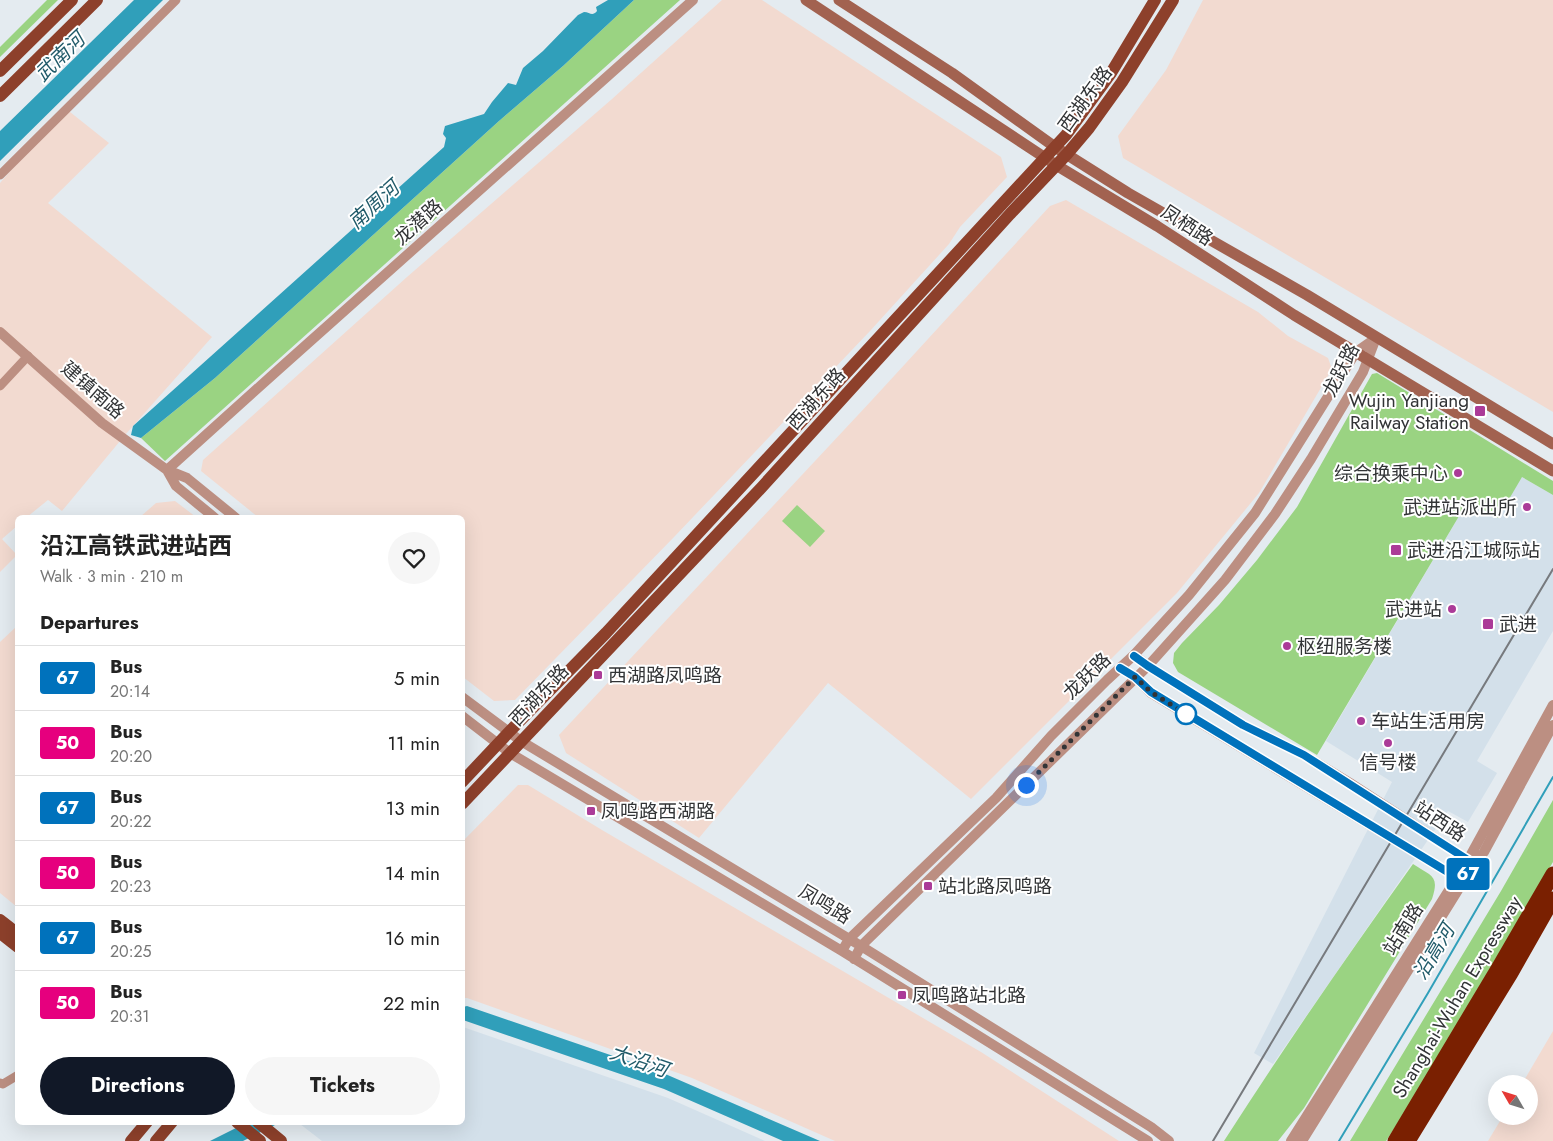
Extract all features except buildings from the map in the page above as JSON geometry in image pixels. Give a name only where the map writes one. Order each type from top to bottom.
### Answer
[{"type":"highway","name":"Shanghai-Wuhan Expressway","points":[[1395,1141],[1553,874]]},
{"type":"highway","name":"Shanghai-Wuhan Expressway","points":[[1408,1141],[1506,981],[1553,899]]},
{"type":"main road","points":[[0,71],[72,0]]},
{"type":"main road","points":[[0,96],[97,0]]},
{"type":"main road","name":"凤栖路","points":[[806,0],[1056,165],[1157,226],[1294,315],[1553,471]]},
{"type":"main road","name":"凤栖路","points":[[838,0],[952,73],[1056,147],[1128,193],[1307,295],[1553,444]]},
{"type":"main road","name":"西湖东路","points":[[465,779],[606,633],[1056,147],[1111,73],[1155,0]]},
{"type":"main road","name":"西湖东路","points":[[465,801],[762,487],[1067,154],[1089,128],[1122,82],[1172,0]]},
{"type":"main road","points":[[0,920],[15,932]]},
{"type":"main road","points":[[0,932],[15,944]]},
{"type":"main road","points":[[132,1141],[145,1125]]},
{"type":"main road","points":[[156,1141],[169,1125]]},
{"type":"main road","points":[[241,1125],[260,1141]]},
{"type":"main road","points":[[262,1125],[277,1138]]},
{"type":"street","points":[[0,175],[176,0]]},
{"type":"street","name":"龙潜路","points":[[167,470],[694,0]]},
{"type":"street","name":"建镇南路","points":[[0,332],[102,423],[167,470]]},
{"type":"street","name":"龙跃路","points":[[842,951],[848,939],[996,798],[1051,736],[1134,656],[1189,595],[1255,513],[1356,352],[1376,338]]},
{"type":"street","name":"龙跃路","points":[[854,959],[861,946],[1148,666],[1225,580],[1275,514],[1311,459],[1369,360],[1376,338]]},
{"type":"street","points":[[0,386],[28,356]]},
{"type":"street","points":[[167,470],[176,486],[212,515]]},
{"type":"street","points":[[167,470],[187,478],[232,515]]},
{"type":"street","name":"站西路","points":[[1134,656],[1243,725],[1304,755],[1342,778],[1468,860],[1470,873]]},
{"type":"street","name":"站西路","points":[[1120,668],[1135,677],[1151,692],[1456,877]]},
{"type":"street","name":"凤鸣路","points":[[465,699],[521,741],[861,946],[1151,1127],[1169,1141]]},
{"type":"street","name":"站南路","points":[[1291,1141],[1468,860],[1553,705]]},
{"type":"street","name":"凤鸣路","points":[[465,718],[510,753],[842,951],[1148,1141]]},
{"type":"street","name":"站南路","points":[[1302,1141],[1484,852],[1553,725]]},
{"type":"street","points":[[1456,877],[1470,873]]},
{"type":"street","points":[[0,1082],[3,1084],[15,1077]]},
{"type":"shaded area","points":[[722,0],[762,0],[1001,157],[1007,177],[960,227],[949,244],[870,331],[675,536],[515,700],[494,701],[465,679],[465,515],[256,515],[201,471],[203,460],[407,277],[612,99]]},
{"type":"shaded area","points":[[1203,0],[1553,0],[1553,412],[1123,158],[1118,136],[1166,70]]},
{"type":"shaded area","points":[[65,108],[109,143],[48,203],[212,337],[125,435],[62,511],[48,500],[29,515],[15,515],[15,528],[2,539],[15,553],[15,557],[0,572],[0,183]]},
{"type":"shaded area","points":[[1066,200],[1258,312],[1288,336],[1328,358],[1332,369],[1259,493],[1177,593],[971,799],[828,683],[699,838],[566,753],[559,735],[872,400],[1050,206]]},
{"type":"shaded area","name":"武进站","points":[[1522,477],[1553,495],[1553,631],[1477,761],[1497,773],[1468,822],[1448,811],[1273,1064],[1254,1053],[1392,782],[1326,741],[1468,501]]},
{"type":"shaded area","points":[[175,501],[193,515],[142,515],[156,503]]},
{"type":"shaded area","points":[[15,628],[15,905],[0,893],[0,642]]},
{"type":"shaded area","points":[[518,785],[528,785],[981,1052],[1119,1141],[835,1141],[692,1078],[465,998],[465,839]]},
{"type":"shaded area","points":[[465,1028],[668,1098],[765,1141],[322,1141],[301,1125],[465,1125]]},
{"type":"shaded area","points":[[1553,1031],[1553,1141],[1488,1141],[1498,1125],[1538,1125],[1538,1075],[1527,1075]]},
{"type":"green space","points":[[47,0],[58,0],[0,57],[0,47]]},
{"type":"green space","points":[[634,0],[680,0],[165,461],[141,438],[215,378]]},
{"type":"green space","points":[[1377,373],[1553,481],[1553,495],[1522,477],[1498,518],[1468,501],[1317,755],[1178,672],[1173,663],[1174,653],[1219,605],[1257,560],[1297,507],[1372,374]]},
{"type":"green space","points":[[797,505],[825,531],[810,547],[782,521]]},
{"type":"green space","points":[[1553,800],[1553,862],[1412,1101],[1386,1141],[1350,1141],[1501,891]]},
{"type":"green space","points":[[1413,864],[1432,877],[1435,885],[1432,899],[1304,1108],[1278,1141],[1224,1141],[1364,932]]},
{"type":"water","points":[[134,0],[163,0],[0,161],[0,131]]},
{"type":"water","points":[[608,0],[634,0],[215,378],[141,438],[131,435],[133,426],[444,147],[446,138],[443,134],[445,126],[484,114],[508,83],[516,85],[523,68],[543,51],[578,15],[584,12],[594,14],[597,11],[596,7]]},
{"type":"water","points":[[465,1006],[663,1073],[820,1141],[783,1141],[664,1089],[465,1021]]},
{"type":"water","points":[[242,1125],[275,1125],[243,1141],[210,1141]]},
{"type":"waterway","name":"沿高河","points":[[1339,1141],[1428,993],[1553,777]]},
{"type":"railway","points":[[1213,1141],[1553,569]]},
{"type":"bus line","name":"67","points":[[1120,668],[1135,677],[1151,692],[1456,877],[1470,873],[1468,860],[1350,783],[1304,755],[1243,725],[1134,656]]},
{"type":"place","name":"Wujin Yanjiang Railway Station","points":[[1480,411]]},
{"type":"place","name":"综合换乘中心","points":[[1458,473]]},
{"type":"place","name":"武进站派出所","points":[[1527,507]]},
{"type":"place","name":"武进沿江城际站","points":[[1396,550]]},
{"type":"place","name":"武进站","points":[[1452,609]]},
{"type":"place","name":"武进","points":[[1488,624]]},
{"type":"place","name":"枢纽服务楼","points":[[1287,646]]},
{"type":"place","name":"西湖路凤鸣路","points":[[598,675]]},
{"type":"place","name":"车站生活用房","points":[[1361,721]]},
{"type":"place","name":"信号楼","points":[[1388,743]]},
{"type":"place","name":"凤鸣路西湖路","points":[[591,811]]},
{"type":"place","name":"站北路凤鸣路","points":[[928,886]]},
{"type":"place","name":"凤鸣路站北路","points":[[902,995]]},
{"type":"route","points":[[1026,785],[1135,677],[1151,692],[1186,714]]},
{"type":"water label","name":"武南河","points":[[60,57]]},
{"type":"water label","name":"南周河","points":[[374,205]]},
{"type":"water label","name":"大沿河","points":[[639,1061]]}]
